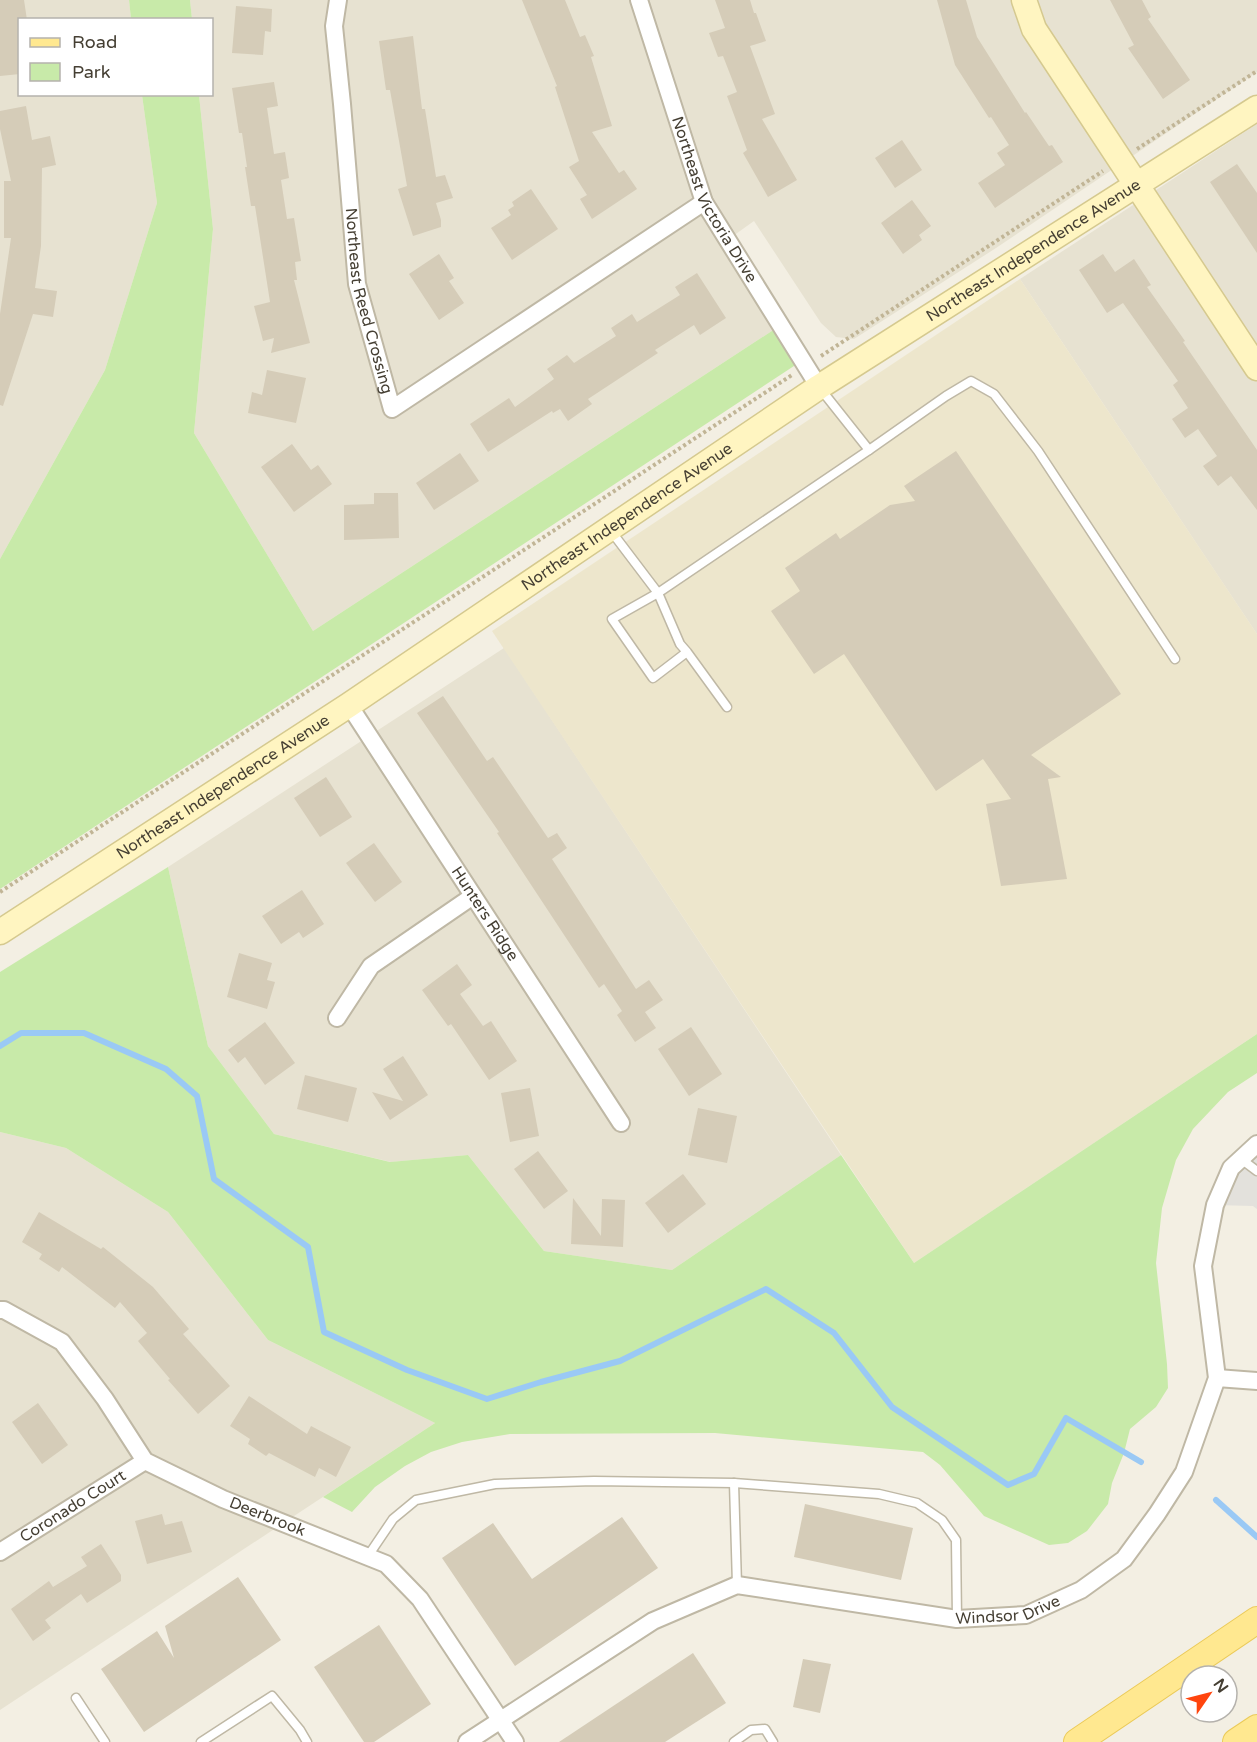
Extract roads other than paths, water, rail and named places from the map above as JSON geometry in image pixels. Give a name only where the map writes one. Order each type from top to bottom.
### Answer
[{"type":"main road","points":[[1077,1742],[1257,1620]]},
{"type":"main road","points":[[1236,1742],[1257,1728]]},
{"type":"street","name":"Northeast Reed Crossing","points":[[338,0],[334,26],[357,284],[392,409],[704,202]]},
{"type":"street","name":"Northeast Victoria Drive","points":[[639,0],[704,202],[819,387]]},
{"type":"street","points":[[1024,0],[1034,29],[1257,368]]},
{"type":"street","name":"Northeast Independence Avenue","points":[[0,932],[349,705],[819,387],[1257,108]]},
{"type":"street","name":"Hunters Ridge","points":[[349,705],[621,1123]]},
{"type":"street","points":[[337,1018],[371,966],[473,896]]},
{"type":"street","name":"Windsor Drive","points":[[737,1585],[957,1619],[1026,1615],[1081,1590],[1124,1559],[1184,1472],[1217,1378],[1203,1266],[1215,1204],[1231,1168],[1257,1144]]},
{"type":"street","points":[[0,1310],[4,1310],[62,1342],[105,1399],[145,1461]]},
{"type":"street","points":[[1217,1378],[1257,1381]]},
{"type":"street","name":"Coronado Court","points":[[0,1552],[145,1461]]},
{"type":"street","name":"Deerbrook","points":[[145,1461],[223,1499],[386,1564],[420,1599],[514,1742]]},
{"type":"street","points":[[467,1742],[653,1622],[737,1585]]},
{"type":"lane","points":[[687,652],[653,678],[612,619],[658,593],[971,381],[994,394],[1038,451],[1175,660]]},
{"type":"lane","points":[[819,387],[869,450]]},
{"type":"lane","points":[[609,529],[658,593],[680,644],[727,707]]},
{"type":"lane","points":[[1241,1159],[1257,1171]]},
{"type":"lane","points":[[368,1556],[393,1519],[416,1500],[495,1484],[594,1481],[734,1483],[879,1494],[917,1503],[942,1520],[956,1540],[957,1619]]},
{"type":"lane","points":[[734,1483],[737,1585]]},
{"type":"lane","points":[[201,1742],[272,1696],[307,1742]]},
{"type":"lane","points":[[76,1698],[105,1742]]},
{"type":"lane","points":[[734,1742],[752,1730],[765,1730],[773,1742]]},
{"type":"waterway","points":[[0,1046],[21,1033],[84,1033],[166,1069],[197,1096],[214,1179],[308,1247],[324,1332],[407,1370],[487,1399],[620,1361],[766,1289],[834,1333],[892,1407],[1008,1485],[1034,1474],[1066,1418],[1141,1462]]},
{"type":"waterway","points":[[1216,1500],[1257,1537]]}]
